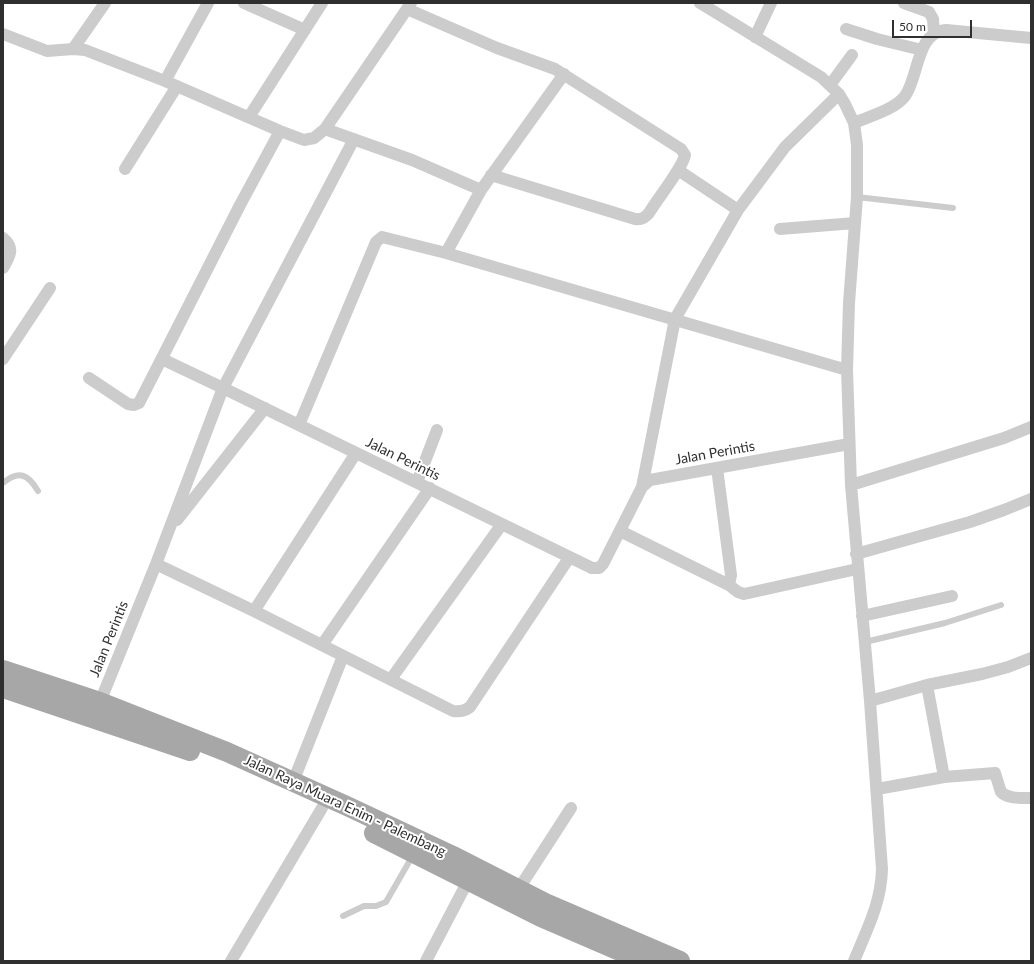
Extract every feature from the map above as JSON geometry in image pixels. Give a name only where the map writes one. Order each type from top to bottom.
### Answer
[{"type":"main road","name":"Jalan Raya Muara Enim - Palembang","points":[[3,670],[71,702],[188,750],[322,808],[414,854],[518,890],[680,961]]},
{"type":"main road","name":"Jalan Raya Muara Enim - Palembang","points":[[3,688],[71,702],[100,702],[227,752],[349,806],[472,874],[542,917],[643,961]]},
{"type":"street","points":[[73,48],[105,3]]},
{"type":"street","points":[[164,81],[208,3]]},
{"type":"street","points":[[244,3],[305,30]]},
{"type":"street","points":[[249,118],[322,3]]},
{"type":"street","points":[[700,3],[821,77],[839,94],[846,104],[854,123],[857,145],[857,197],[849,303],[847,370],[849,444],[857,570],[870,701],[882,869],[881,883],[876,906],[854,961]]},
{"type":"street","points":[[755,37],[771,3]]},
{"type":"street","points":[[904,3],[929,12],[933,19],[934,33]]},
{"type":"street","points":[[3,34],[47,51],[73,48],[85,50],[177,86],[249,118],[304,140],[314,138],[326,129],[409,6],[497,48],[564,74],[681,149],[685,157],[678,170],[646,215],[638,219],[492,175]]},
{"type":"street","points":[[846,29],[877,39],[922,50]]},
{"type":"street","points":[[854,123],[891,107],[905,97],[909,90],[922,50],[934,33],[938,31],[946,30],[1031,38]]},
{"type":"street","points":[[830,85],[852,55]]},
{"type":"street","points":[[446,253],[481,190],[564,74]]},
{"type":"street","points":[[125,169],[177,86]]},
{"type":"street","points":[[642,487],[675,320],[738,210],[785,147],[839,94]]},
{"type":"street","points":[[326,129],[412,160],[481,190]]},
{"type":"street","points":[[89,378],[128,404],[134,405],[139,403],[143,398],[240,205],[280,131]]},
{"type":"street","points":[[162,359],[223,388],[354,139]]},
{"type":"street","points":[[678,170],[738,210]]},
{"type":"street","points":[[780,229],[855,223]]},
{"type":"street","points":[[299,425],[376,242],[382,236],[446,253],[847,370]]},
{"type":"street","points":[[3,238],[9,243],[11,251],[3,268]]},
{"type":"street","points":[[3,359],[50,288]]},
{"type":"street","name":"Jalan Perintis","points":[[100,702],[156,564],[223,388],[592,568],[601,566],[642,487],[646,483],[655,479],[849,444]]},
{"type":"street","points":[[169,530],[265,408]]},
{"type":"street","points":[[851,485],[1004,438],[1031,427]]},
{"type":"street","points":[[417,482],[438,430]]},
{"type":"street","points":[[254,611],[356,453]]},
{"type":"street","points":[[717,468],[731,575],[729,585]]},
{"type":"street","points":[[322,645],[430,488]]},
{"type":"street","points":[[856,554],[970,522],[1031,499]]},
{"type":"street","points":[[391,679],[502,524]]},
{"type":"street","points":[[620,531],[729,585],[738,592],[747,594],[857,570]]},
{"type":"street","points":[[156,564],[254,611],[453,711],[459,712],[468,708],[570,558]]},
{"type":"street","points":[[862,616],[952,596]]},
{"type":"street","points":[[293,782],[342,656]]},
{"type":"street","points":[[870,701],[926,685],[982,674],[1008,667],[1031,658]]},
{"type":"street","points":[[926,685],[944,777]]},
{"type":"street","points":[[877,789],[944,777],[996,773],[1002,794],[1010,797],[1031,798]]},
{"type":"street","points":[[231,961],[322,808]]},
{"type":"street","points":[[518,890],[571,808]]},
{"type":"street","points":[[426,961],[472,874]]},
{"type":"lane","points":[[857,197],[953,208]]},
{"type":"lane","points":[[3,483],[10,477],[19,475],[26,476],[38,491]]},
{"type":"lane","points":[[865,642],[945,623],[1001,605]]},
{"type":"lane","points":[[343,916],[364,906],[376,906],[386,902],[414,854]]}]
